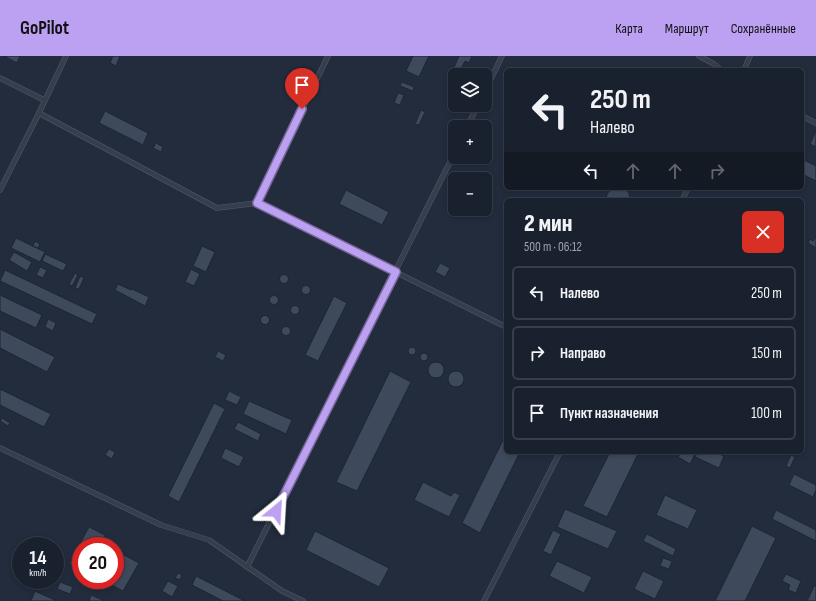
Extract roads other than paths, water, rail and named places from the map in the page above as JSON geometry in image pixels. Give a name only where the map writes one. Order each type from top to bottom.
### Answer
[{"type":"lane","points":[[0,190],[66,56]]},
{"type":"lane","points":[[257,203],[328,56]]},
{"type":"lane","points":[[492,77],[502,56]]},
{"type":"lane","points":[[699,56],[719,68]]},
{"type":"lane","points":[[745,68],[750,56]]},
{"type":"lane","points":[[0,78],[44,100]]},
{"type":"lane","points":[[39,113],[217,208],[257,203],[504,326]]},
{"type":"lane","points":[[804,117],[816,123]]},
{"type":"lane","points":[[247,567],[449,164]]},
{"type":"lane","points":[[0,448],[161,525],[209,540],[282,590],[303,601]]},
{"type":"lane","points":[[484,601],[559,454]]}]
